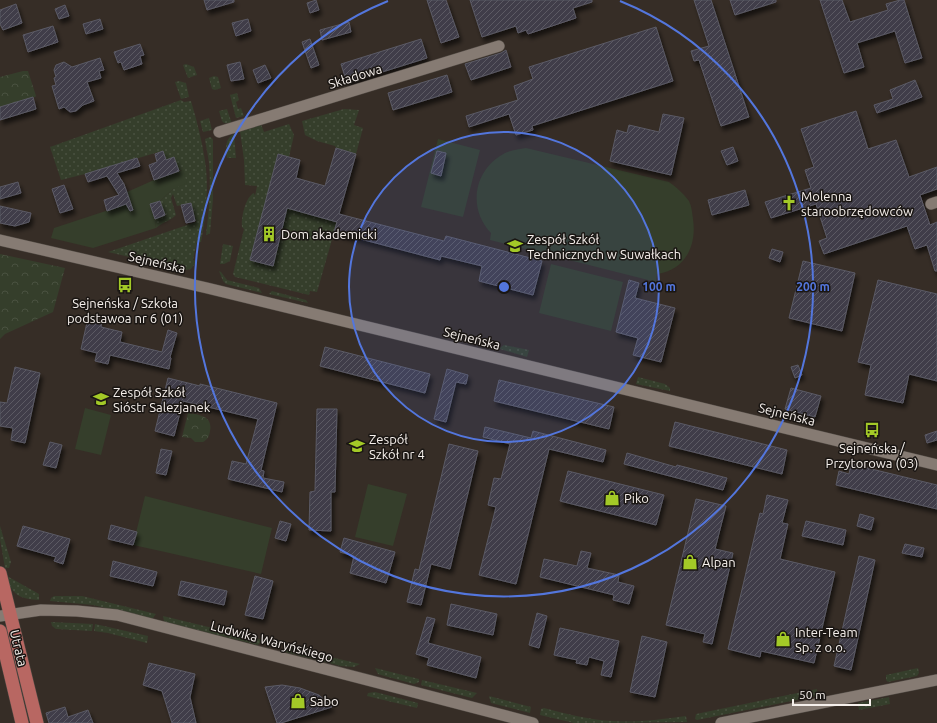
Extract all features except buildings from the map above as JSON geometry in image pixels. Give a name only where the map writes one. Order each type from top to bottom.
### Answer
[{"type":"main road","name":"Utrata","points":[[0,573],[6,615],[37,723]]},
{"type":"main road","name":"Utrata","points":[[0,631],[22,723]]},
{"type":"street","name":"Składowa","points":[[220,132],[499,46]]},
{"type":"street","name":"Sejneńska","points":[[0,240],[207,288],[937,465]]},
{"type":"street","name":"Ludwika Waryńskiego","points":[[6,615],[41,610],[77,611],[117,615],[533,723]]},
{"type":"street","points":[[721,723],[937,680]]},
{"type":"green space","points":[[186,64],[194,67],[197,75],[188,78],[183,65]]},
{"type":"green space","points":[[28,71],[36,96],[0,107],[0,77]]},
{"type":"green space","points":[[214,76],[218,77],[221,88],[215,90],[212,89],[209,78]]},
{"type":"green space","points":[[179,81],[186,83],[189,97],[181,99],[175,82]]},
{"type":"green space","points":[[237,93],[239,100],[236,102],[238,109],[241,108],[244,116],[236,118],[230,95]]},
{"type":"green space","points":[[181,100],[184,102],[191,101],[205,161],[207,181],[206,212],[203,232],[201,242],[197,242],[193,260],[197,261],[191,269],[186,270],[108,252],[196,222],[191,203],[177,206],[173,194],[171,198],[176,215],[156,228],[155,219],[165,215],[160,201],[173,189],[182,170],[179,171],[174,157],[166,160],[162,151],[61,180],[50,147]]},
{"type":"green space","points":[[227,109],[232,124],[224,123],[222,121],[219,111]]},
{"type":"green space","points":[[344,109],[359,110],[354,125],[363,128],[356,154],[317,141],[305,135],[302,121]]},
{"type":"green space","points":[[209,118],[212,130],[203,132],[200,121]]},
{"type":"green space","points":[[261,124],[264,132],[289,124],[294,135],[289,157],[278,154],[251,260],[273,266],[287,208],[337,222],[317,292],[310,291],[309,295],[235,277],[233,274],[244,229],[242,227],[242,223],[244,208],[251,195],[254,193],[255,196],[257,186],[245,185],[244,160],[240,131]]},
{"type":"green space","points":[[234,134],[236,158],[227,158],[227,142]]},
{"type":"green space","points":[[210,137],[213,140],[213,199],[210,233],[206,235],[210,181],[205,139]]},
{"type":"green space","points":[[438,139],[480,150],[463,217],[421,207]]},
{"type":"green space","points":[[526,148],[669,182],[685,196],[689,201],[691,208],[694,229],[691,247],[687,255],[675,268],[667,272],[657,274],[656,282],[490,240],[491,233],[483,223],[477,201],[477,190],[481,179],[486,169],[505,153]]},
{"type":"green space","points":[[183,170],[187,183],[173,189],[160,201],[150,205],[155,219],[156,228],[93,248],[51,238],[54,228],[130,203],[127,192],[154,180]]},
{"type":"green space","points":[[223,244],[233,246],[230,261],[220,264]]},
{"type":"green space","points":[[0,254],[65,268],[53,312],[5,334],[0,339]]},
{"type":"green space","points":[[551,264],[623,282],[611,331],[539,313]]},
{"type":"green space","points":[[219,271],[227,280],[259,288],[262,293],[226,284],[223,281]]},
{"type":"green space","points":[[272,291],[306,300],[308,303],[269,294]]},
{"type":"green space","points":[[504,345],[529,350],[527,357],[500,349]]},
{"type":"green space","points":[[638,377],[665,384],[670,388],[670,391],[636,384]]},
{"type":"green space","points":[[85,408],[111,415],[101,455],[75,449]]},
{"type":"green space","points":[[188,413],[205,417],[210,422],[209,435],[203,442],[195,442],[191,438],[182,437]]},
{"type":"green space","points":[[368,484],[407,494],[393,546],[355,537]]},
{"type":"green space","points":[[145,496],[272,528],[261,574],[133,545]]},
{"type":"green space","points":[[0,526],[11,562],[9,568],[5,568],[0,539]]},
{"type":"green space","points":[[7,576],[39,594],[39,600],[17,595],[11,588]]},
{"type":"green space","points":[[54,596],[82,596],[156,614],[152,619],[93,605],[50,601]]},
{"type":"green space","points":[[163,616],[262,640],[258,645],[164,622]]},
{"type":"green space","points":[[51,622],[93,624],[92,631],[56,629],[52,626]]},
{"type":"green space","points":[[95,624],[148,636],[147,643],[94,631]]},
{"type":"green space","points":[[289,647],[360,664],[354,667],[341,666],[285,652]]},
{"type":"green space","points":[[375,668],[419,679],[419,682],[414,684],[381,675],[378,674]]},
{"type":"green space","points":[[918,668],[919,673],[917,676],[888,682],[886,680],[886,675]]},
{"type":"green space","points":[[422,680],[477,693],[472,698],[421,685]]},
{"type":"green space","points":[[817,689],[816,696],[697,720],[695,719],[696,714]]},
{"type":"green space","points":[[375,692],[418,703],[417,708],[367,696],[368,693]]},
{"type":"green space","points":[[489,696],[531,707],[530,713],[491,703]]},
{"type":"green space","points":[[889,697],[890,704],[859,710],[858,703]]},
{"type":"green space","points":[[544,708],[604,720],[641,721],[686,716],[687,722],[574,723],[540,715],[541,709]]},
{"type":"place","name":"Molenna staroobrzędowców","points":[[789,203]]},
{"type":"place","name":"Dom akademicki","points":[[269,234]]},
{"type":"place","name":"Zespół Szkół Technicznych w Suwałkach","points":[[515,246]]},
{"type":"place","name":"Sejneńska / Szkoła podstawoa nr 6 (01)","points":[[125,285]]},
{"type":"place","name":"Zespół Szkół Sióstr Salezjanek","points":[[101,399]]},
{"type":"place","name":"Sejneńska / Przytorowa (03)","points":[[872,430]]},
{"type":"place","name":"Zespół Szkół nr 4","points":[[357,446]]},
{"type":"place","name":"Piko","points":[[612,498]]},
{"type":"place","name":"Alpan","points":[[690,562]]},
{"type":"place","name":"Inter-Team Sp. z o.o.","points":[[783,639]]},
{"type":"place","name":"Sabo","points":[[298,701]]}]
